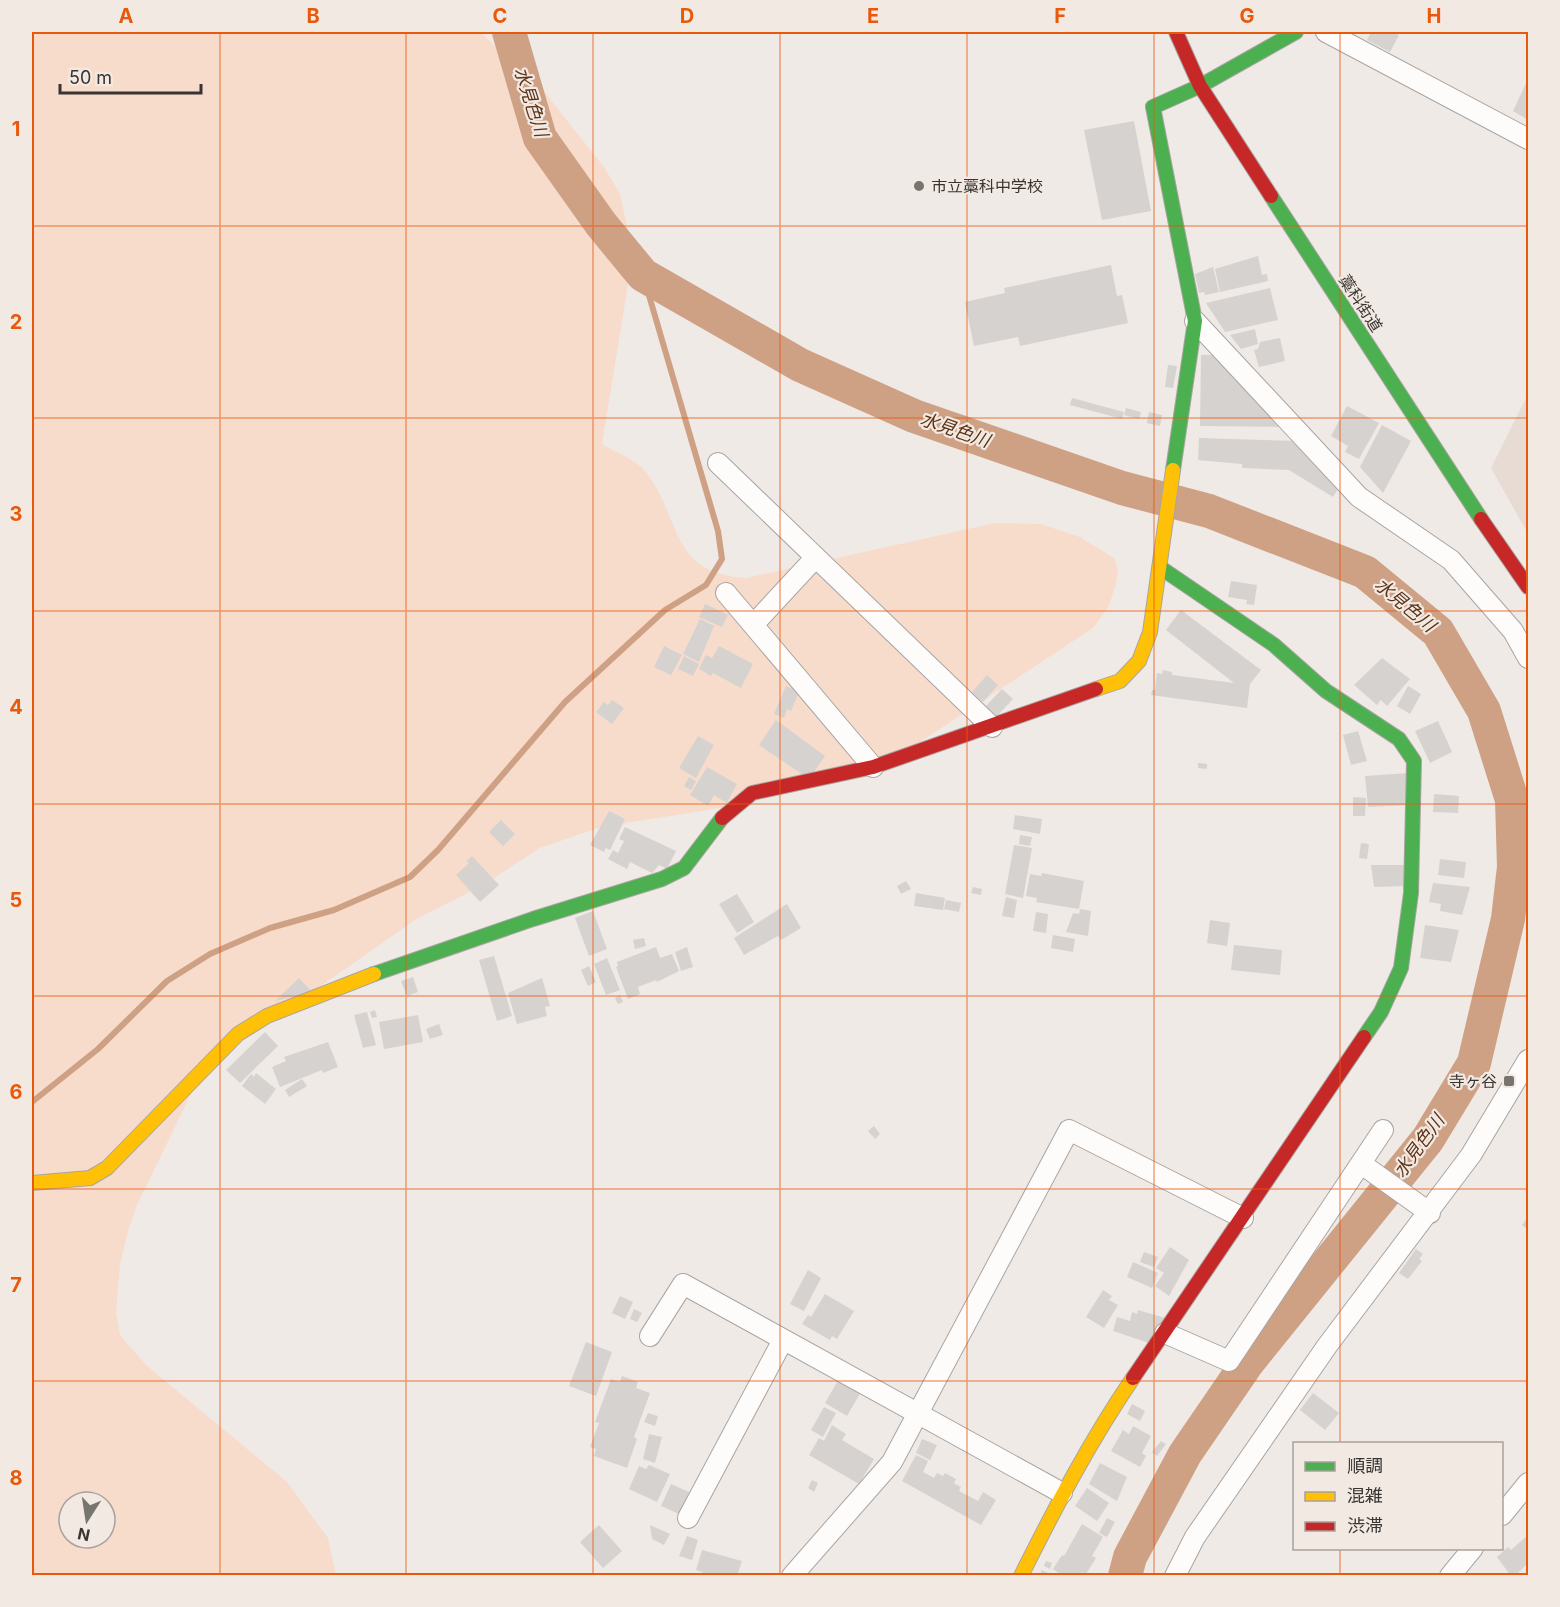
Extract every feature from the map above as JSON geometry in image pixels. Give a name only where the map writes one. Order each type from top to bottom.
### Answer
[{"type":"main road","name":"藁科街道","points":[[1176,32],[1200,86],[1492,537],[1528,587]]},
{"type":"main road","points":[[32,1183],[90,1178],[107,1168],[238,1034],[267,1016],[346,983],[533,919],[662,879],[684,868],[724,815],[752,793],[873,767],[1120,681],[1139,661],[1150,632],[1196,321],[1153,107],[1200,86],[1296,32]]},
{"type":"main road","points":[[1021,1575],[1062,1493],[1104,1420],[1166,1333],[1381,1012],[1401,968],[1411,893],[1415,809],[1414,761],[1399,739],[1326,691],[1274,645],[1161,568]]},
{"type":"street","points":[[1326,32],[1528,139]]},
{"type":"street","points":[[1196,321],[1359,498],[1451,560],[1514,631],[1528,658]]},
{"type":"street","points":[[718,463],[992,726]]},
{"type":"street","points":[[753,625],[816,557]]},
{"type":"street","points":[[726,593],[873,767]]},
{"type":"street","points":[[1175,1575],[1195,1538],[1423,1207],[1471,1155],[1527,1070]]},
{"type":"street","points":[[792,1575],[892,1462],[916,1412],[1069,1130],[1243,1218]]},
{"type":"street","points":[[1166,1333],[1229,1361],[1363,1164],[1383,1130]]},
{"type":"street","points":[[1363,1164],[1423,1207]]},
{"type":"street","points":[[650,1336],[683,1284],[1062,1493]]},
{"type":"street","points":[[688,1518],[783,1340]]},
{"type":"street","points":[[1503,1514],[1528,1484]]},
{"type":"street","points":[[1450,1575],[1471,1550]]},
{"type":"shaded area","points":[[32,32],[480,32],[546,94],[604,167],[620,194],[633,254],[602,444],[641,466],[657,489],[680,541],[690,555],[703,566],[721,574],[746,578],[995,523],[1041,524],[1080,537],[1114,558],[1118,569],[1109,606],[1093,628],[876,771],[714,809],[601,827],[540,848],[480,887],[418,918],[221,1056],[192,1092],[137,1205],[128,1231],[120,1265],[116,1312],[120,1335],[146,1365],[287,1482],[328,1538],[336,1575],[32,1576]]},
{"type":"shaded area","points":[[1528,394],[1528,534],[1491,468]]},
{"type":"building","points":[[1371,32],[1391,32],[1399,35],[1390,52],[1367,40]]},
{"type":"building","points":[[1528,79],[1528,120],[1513,111]]},
{"type":"building","points":[[1134,121],[1151,211],[1102,220],[1084,130]]},
{"type":"building","points":[[1258,256],[1262,275],[1267,274],[1268,281],[1220,292],[1215,269]]},
{"type":"building","points":[[1111,265],[1117,296],[1122,295],[1128,323],[1020,346],[1018,337],[974,346],[965,302],[1005,293],[1004,288]]},
{"type":"building","points":[[1213,267],[1219,292],[1205,295],[1204,292],[1199,293],[1195,274]]},
{"type":"building","points":[[1270,288],[1278,320],[1225,332],[1206,303]]},
{"type":"building","points":[[1255,329],[1258,344],[1241,349],[1230,335]]},
{"type":"building","points":[[1280,338],[1285,361],[1259,367],[1254,350],[1258,349],[1260,342]]},
{"type":"building","points":[[1201,355],[1214,355],[1284,427],[1200,426]]},
{"type":"building","points":[[1168,365],[1177,366],[1173,388],[1165,387]]},
{"type":"building","points":[[1072,398],[1124,412],[1122,419],[1070,405]]},
{"type":"building","points":[[1347,406],[1379,423],[1359,459],[1345,452],[1348,446],[1331,436]]},
{"type":"building","points":[[1126,408],[1141,412],[1139,419],[1124,415]]},
{"type":"building","points":[[1149,412],[1162,415],[1160,426],[1147,423]]},
{"type":"building","points":[[1382,425],[1411,441],[1383,493],[1360,467]]},
{"type":"building","points":[[1199,438],[1299,441],[1341,484],[1333,497],[1289,470],[1242,468],[1242,464],[1198,460]]},
{"type":"building","points":[[1231,581],[1257,585],[1254,605],[1246,604],[1247,600],[1228,597]]},
{"type":"building","points":[[705,604],[728,615],[722,627],[699,617]]},
{"type":"building","points":[[1181,610],[1261,670],[1250,684],[1247,708],[1151,695],[1152,690],[1155,690],[1157,673],[1162,674],[1163,670],[1172,672],[1172,675],[1234,683],[1166,630]]},
{"type":"building","points":[[700,619],[714,626],[699,662],[683,654]]},
{"type":"building","points":[[664,646],[682,655],[671,675],[654,667]]},
{"type":"building","points":[[719,646],[753,664],[741,688],[713,673],[711,676],[699,669],[706,655],[712,658]]},
{"type":"building","points":[[684,656],[699,664],[693,676],[678,669]]},
{"type":"building","points":[[1382,658],[1410,679],[1387,706],[1381,700],[1377,705],[1354,685]]},
{"type":"building","points":[[987,675],[998,685],[983,702],[972,692]]},
{"type":"building","points":[[786,686],[799,692],[791,711],[787,709],[784,718],[774,714]]},
{"type":"building","points":[[1408,686],[1421,694],[1410,714],[1397,706]]},
{"type":"building","points":[[1002,689],[1013,699],[997,716],[986,706]]},
{"type":"building","points":[[612,700],[624,708],[612,724],[596,712],[604,702],[608,705]]},
{"type":"building","points":[[776,720],[825,756],[809,779],[759,745]]},
{"type":"building","points":[[1438,721],[1452,752],[1430,763],[1415,731]]},
{"type":"building","points":[[1358,731],[1367,761],[1351,765],[1343,735]]},
{"type":"building","points":[[698,736],[714,745],[696,778],[679,768]]},
{"type":"building","points":[[1198,763],[1207,764],[1207,769],[1198,768]]},
{"type":"building","points":[[707,767],[737,784],[727,803],[714,795],[708,806],[690,795]]},
{"type":"building","points":[[1409,773],[1411,805],[1368,807],[1365,776]]},
{"type":"building","points":[[689,777],[696,781],[691,790],[684,786]]},
{"type":"building","points":[[1434,794],[1459,796],[1458,813],[1433,812]]},
{"type":"building","points":[[1353,797],[1366,798],[1365,816],[1353,816]]},
{"type":"building","points":[[609,811],[625,819],[610,850],[606,848],[604,852],[590,845]]},
{"type":"building","points":[[1015,815],[1042,819],[1040,834],[1013,829]]},
{"type":"building","points":[[501,820],[515,834],[503,846],[489,832]]},
{"type":"building","points":[[625,827],[676,851],[667,869],[659,865],[652,873],[630,862],[627,869],[608,859],[613,850],[618,853],[624,841],[619,839]]},
{"type":"building","points":[[1020,835],[1032,837],[1030,846],[1019,844]]},
{"type":"building","points":[[1361,843],[1369,844],[1367,859],[1359,858]]},
{"type":"building","points":[[1014,845],[1032,848],[1023,898],[1005,894]]},
{"type":"building","points":[[472,856],[499,885],[480,902],[456,875],[469,863],[466,861]]},
{"type":"building","points":[[1440,859],[1466,862],[1464,878],[1438,875]]},
{"type":"building","points":[[1371,865],[1406,865],[1406,886],[1374,887]]},
{"type":"building","points":[[1042,873],[1084,881],[1079,909],[1036,902],[1037,898],[1026,896],[1030,874],[1041,876]]},
{"type":"building","points":[[906,881],[911,889],[901,894],[897,886]]},
{"type":"building","points":[[1433,883],[1470,887],[1462,915],[1440,911],[1441,904],[1429,902]]},
{"type":"building","points":[[973,887],[982,889],[981,895],[971,893]]},
{"type":"building","points":[[916,893],[945,898],[943,910],[914,906]]},
{"type":"building","points":[[737,894],[754,922],[737,933],[719,904]]},
{"type":"building","points":[[1006,897],[1017,900],[1014,918],[1002,916]]},
{"type":"building","points":[[946,900],[961,903],[959,912],[944,909]]},
{"type":"building","points":[[787,904],[801,928],[781,940],[778,936],[744,955],[734,938]]},
{"type":"building","points":[[1080,909],[1091,911],[1088,936],[1066,932],[1073,913],[1079,914]]},
{"type":"building","points":[[593,911],[607,949],[589,956],[575,918]]},
{"type":"building","points":[[1036,912],[1048,914],[1046,933],[1033,931]]},
{"type":"building","points":[[1210,920],[1230,923],[1227,946],[1207,943]]},
{"type":"building","points":[[1425,925],[1459,930],[1451,962],[1420,958]]},
{"type":"building","points":[[1053,935],[1075,939],[1073,952],[1051,948]]},
{"type":"building","points":[[644,938],[646,946],[635,949],[633,940]]},
{"type":"building","points":[[1234,945],[1282,950],[1280,975],[1231,970]]},
{"type":"building","points":[[656,947],[660,958],[672,954],[679,971],[657,982],[656,980],[638,987],[640,994],[628,999],[616,967],[617,962]]},
{"type":"building","points":[[687,947],[693,967],[681,971],[675,952]]},
{"type":"building","points":[[494,956],[512,1016],[497,1021],[479,960]]},
{"type":"building","points":[[607,958],[620,990],[606,995],[594,964]]},
{"type":"building","points":[[589,966],[596,982],[588,986],[581,970]]},
{"type":"building","points":[[413,977],[418,992],[407,996],[401,981]]},
{"type":"building","points":[[299,978],[312,992],[275,1001]]},
{"type":"building","points":[[542,978],[550,1006],[545,1007],[547,1016],[517,1024],[508,993]]},
{"type":"building","points":[[620,995],[623,1002],[618,1004],[615,998]]},
{"type":"building","points":[[375,1010],[377,1017],[372,1018],[370,1012]]},
{"type":"building","points":[[367,1012],[376,1045],[363,1048],[354,1015]]},
{"type":"building","points":[[418,1015],[423,1042],[384,1049],[379,1022]]},
{"type":"building","points":[[439,1024],[443,1035],[430,1039],[426,1029]]},
{"type":"building","points":[[265,1032],[278,1046],[240,1083],[226,1070]]},
{"type":"building","points":[[328,1042],[338,1067],[323,1073],[322,1070],[280,1087],[272,1067],[286,1061],[284,1057]]},
{"type":"building","points":[[256,1073],[276,1089],[265,1104],[242,1086],[251,1074],[254,1077]]},
{"type":"building","points":[[302,1079],[307,1086],[289,1097],[285,1090]]},
{"type":"building","points":[[874,1126],[880,1134],[875,1139],[868,1131]]},
{"type":"building","points":[[1528,1217],[1528,1230],[1522,1225]]},
{"type":"building","points":[[1170,1247],[1189,1260],[1169,1296],[1155,1286],[1164,1273],[1156,1268]]},
{"type":"building","points":[[1416,1249],[1423,1254],[1419,1259],[1422,1261],[1408,1279],[1399,1273]]},
{"type":"building","points":[[1144,1252],[1158,1257],[1154,1267],[1140,1262]]},
{"type":"building","points":[[1133,1262],[1158,1273],[1152,1288],[1127,1277]]},
{"type":"building","points":[[808,1270],[821,1278],[804,1311],[790,1304]]},
{"type":"building","points":[[1103,1290],[1112,1296],[1109,1300],[1118,1305],[1104,1328],[1086,1317]]},
{"type":"building","points":[[825,1294],[854,1311],[837,1339],[832,1336],[830,1340],[802,1324],[808,1315],[811,1317]]},
{"type":"building","points":[[620,1296],[633,1302],[625,1319],[612,1313]]},
{"type":"building","points":[[634,1309],[642,1313],[637,1322],[630,1319]]},
{"type":"building","points":[[1138,1310],[1165,1318],[1155,1345],[1113,1331],[1117,1317],[1130,1321],[1132,1312],[1137,1314]]},
{"type":"building","points":[[586,1342],[612,1352],[596,1396],[569,1386]]},
{"type":"building","points":[[622,1376],[638,1382],[636,1388],[650,1393],[634,1437],[637,1439],[627,1468],[594,1456],[596,1449],[590,1447],[599,1423],[595,1422],[611,1379],[620,1382]]},
{"type":"building","points":[[840,1377],[862,1390],[847,1416],[825,1403]]},
{"type":"building","points":[[1313,1393],[1339,1413],[1325,1430],[1300,1410]]},
{"type":"building","points":[[1132,1404],[1145,1411],[1140,1421],[1127,1414]]},
{"type":"building","points":[[824,1407],[836,1413],[823,1437],[811,1430]]},
{"type":"building","points":[[648,1413],[658,1416],[655,1426],[644,1422]]},
{"type":"building","points":[[832,1425],[846,1434],[842,1440],[874,1459],[859,1484],[809,1455],[819,1438],[824,1441]]},
{"type":"building","points":[[1133,1426],[1151,1436],[1142,1453],[1146,1456],[1140,1467],[1111,1451],[1123,1430],[1129,1434]]},
{"type":"building","points":[[649,1434],[662,1437],[655,1463],[643,1459]]},
{"type":"building","points":[[922,1439],[937,1445],[930,1460],[916,1453]]},
{"type":"building","points":[[1161,1441],[1166,1444],[1157,1456],[1152,1452]]},
{"type":"building","points":[[916,1455],[928,1461],[923,1472],[934,1478],[937,1473],[943,1476],[945,1473],[956,1479],[954,1483],[961,1487],[959,1491],[978,1501],[983,1492],[996,1500],[981,1525],[902,1481]]},
{"type":"building","points":[[1100,1463],[1127,1477],[1117,1501],[1089,1484]]},
{"type":"building","points":[[649,1465],[670,1474],[657,1502],[629,1489],[639,1466],[646,1469]]},
{"type":"building","points":[[812,1480],[818,1483],[814,1492],[808,1488]]},
{"type":"building","points":[[671,1484],[689,1492],[679,1514],[661,1506]]},
{"type":"building","points":[[1087,1488],[1109,1503],[1097,1521],[1075,1506]]},
{"type":"building","points":[[1107,1518],[1115,1522],[1107,1537],[1099,1533]]},
{"type":"building","points":[[1082,1524],[1103,1537],[1092,1556],[1096,1558],[1086,1574],[1082,1572],[1080,1576],[1063,1576],[1053,1569],[1062,1555],[1064,1556]]},
{"type":"building","points":[[599,1525],[622,1551],[603,1568],[580,1542]]},
{"type":"building","points":[[650,1525],[670,1534],[664,1545],[652,1539]]},
{"type":"building","points":[[1528,1535],[1528,1563],[1515,1576],[1511,1576],[1497,1557],[1508,1547],[1511,1550]]},
{"type":"building","points":[[687,1536],[698,1540],[692,1560],[679,1556]]},
{"type":"building","points":[[702,1550],[742,1561],[737,1576],[712,1576],[696,1570]]},
{"type":"building","points":[[1046,1561],[1052,1563],[1050,1569],[1044,1566]]},
{"type":"building","points":[[1042,1570],[1054,1576],[1039,1576]]},
{"type":"waterway","name":"水見色川","points":[[509,32],[540,138],[601,224],[643,275],[800,365],[914,416],[1122,488],[1209,511],[1365,572],[1438,632],[1484,711],[1512,800],[1514,867],[1508,919],[1474,1063],[1428,1139],[1248,1362],[1185,1454],[1130,1557],[1125,1576]]},
{"type":"waterway","points":[[32,1102],[98,1049],[167,981],[210,954],[270,928],[334,910],[410,877],[438,850],[565,702],[665,610],[706,585],[722,559],[718,531],[643,275]]},
{"type":"traffic: fast","points":[[1173,470],[1195,321],[1153,107],[1200,86],[1296,32]]},
{"type":"traffic: fast","points":[[1271,196],[1481,519]]},
{"type":"traffic: fast","points":[[1161,568],[1274,645],[1326,691],[1399,739],[1414,761],[1411,893],[1401,968],[1381,1012],[1364,1037]]},
{"type":"traffic: fast","points":[[374,974],[533,919],[662,879],[684,868],[722,818]]},
{"type":"traffic: slow","points":[[1096,689],[1120,681],[1139,661],[1150,632],[1173,470]]},
{"type":"traffic: slow","points":[[32,1183],[90,1178],[107,1168],[238,1034],[267,1016],[374,974]]},
{"type":"traffic: slow","points":[[1021,1576],[1074,1475],[1133,1378]]},
{"type":"traffic: jam","points":[[1176,32],[1200,86],[1271,196]]},
{"type":"traffic: jam","points":[[1481,519],[1528,587]]},
{"type":"traffic: jam","points":[[722,818],[752,793],[873,767],[1096,689]]},
{"type":"traffic: jam","points":[[1133,1378],[1364,1037]]},
{"type":"place","name":"市立藁科中学校","points":[[919,186]]},
{"type":"place","name":"寺ヶ谷","points":[[1509,1081]]}]
